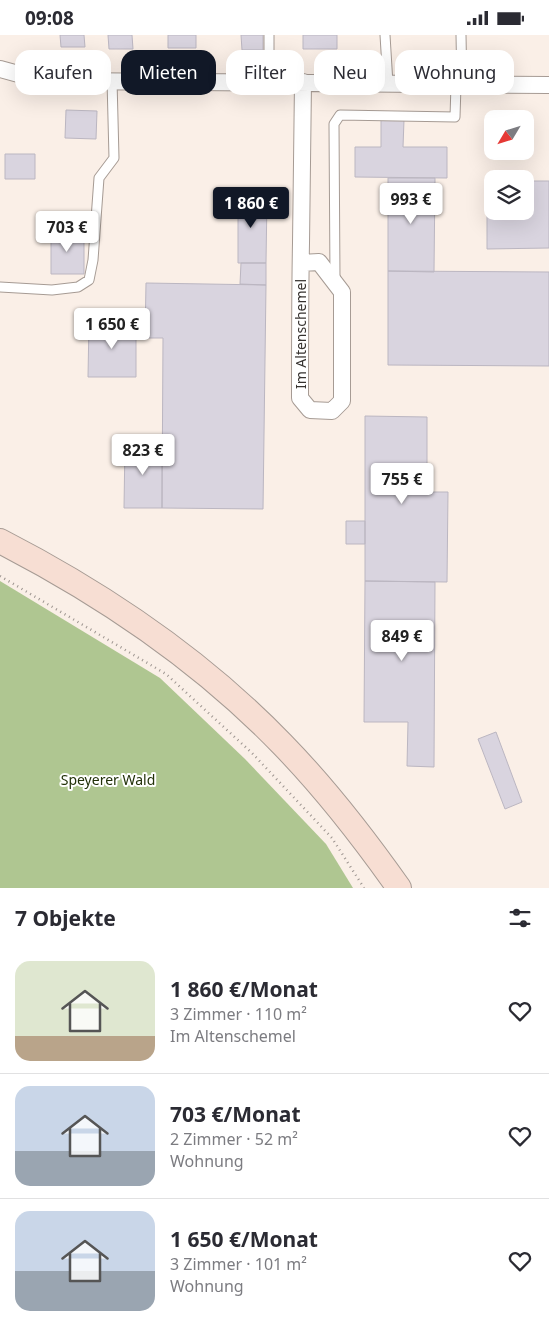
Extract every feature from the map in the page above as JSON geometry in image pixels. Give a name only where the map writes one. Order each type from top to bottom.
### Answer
[{"type":"street","points":[[0,69],[33,78],[61,81],[226,81]]},
{"type":"street","points":[[304,82],[395,84]]},
{"type":"street","points":[[514,85],[549,85]]},
{"type":"street","name":"Im Altenschemel","points":[[301,263],[318,262],[342,292],[342,401],[332,411],[310,410],[300,398],[301,263],[303,95]]},
{"type":"street","points":[[0,541],[93,594],[127,616],[192,663],[223,689],[282,743],[312,776],[364,839],[399,888]]},
{"type":"lane","points":[[269,35],[269,50]]},
{"type":"lane","points":[[385,35],[388,84]]},
{"type":"lane","points":[[460,50],[461,35]]},
{"type":"lane","points":[[0,287],[52,290],[78,287],[89,280],[99,178],[114,158],[112,80]]},
{"type":"lane","points":[[335,283],[334,124],[340,115],[455,117],[458,95]]},
{"type":"path","points":[[0,576],[166,674],[252,753],[332,838],[364,888]]},
{"type":"green space","name":"Speyerer Wald","points":[[0,581],[160,678],[245,759],[326,844],[353,888],[0,888]]},
{"type":"building","points":[[60,35],[84,35],[85,47],[61,47]]},
{"type":"building","points":[[108,35],[132,35],[133,49],[109,49]]},
{"type":"building","points":[[168,35],[196,35],[196,48],[168,48]]},
{"type":"building","points":[[241,35],[263,35],[263,50],[242,50]]},
{"type":"building","points":[[303,35],[337,35],[337,49],[303,49]]},
{"type":"building","points":[[66,110],[97,111],[96,139],[65,138]]},
{"type":"building","points":[[381,120],[404,120],[403,147],[447,147],[447,178],[355,177],[355,147],[381,147]]},
{"type":"building","points":[[5,154],[35,154],[35,179],[5,179]]},
{"type":"building","points":[[388,178],[435,178],[434,272],[388,271]]},
{"type":"building","points":[[534,181],[549,181],[549,248],[487,249],[487,220],[534,220]]},
{"type":"building","points":[[230,198],[267,198],[266,263],[238,263],[238,210],[230,210]]},
{"type":"building","points":[[51,231],[84,232],[84,274],[51,274]]},
{"type":"building","points":[[241,263],[266,263],[266,285],[240,284]]},
{"type":"building","points":[[388,271],[549,272],[549,366],[388,365]]},
{"type":"building","points":[[146,283],[266,285],[263,509],[162,508],[163,338],[145,338]]},
{"type":"building","points":[[89,322],[136,323],[136,377],[88,377]]},
{"type":"building","points":[[365,416],[427,417],[427,492],[448,492],[447,582],[365,581]]},
{"type":"building","points":[[125,443],[162,443],[162,508],[124,508]]},
{"type":"building","points":[[346,521],[365,521],[365,544],[346,544]]},
{"type":"building","points":[[365,581],[435,582],[434,767],[407,766],[408,722],[364,722]]},
{"type":"building","points":[[496,732],[522,802],[505,809],[478,739]]}]
